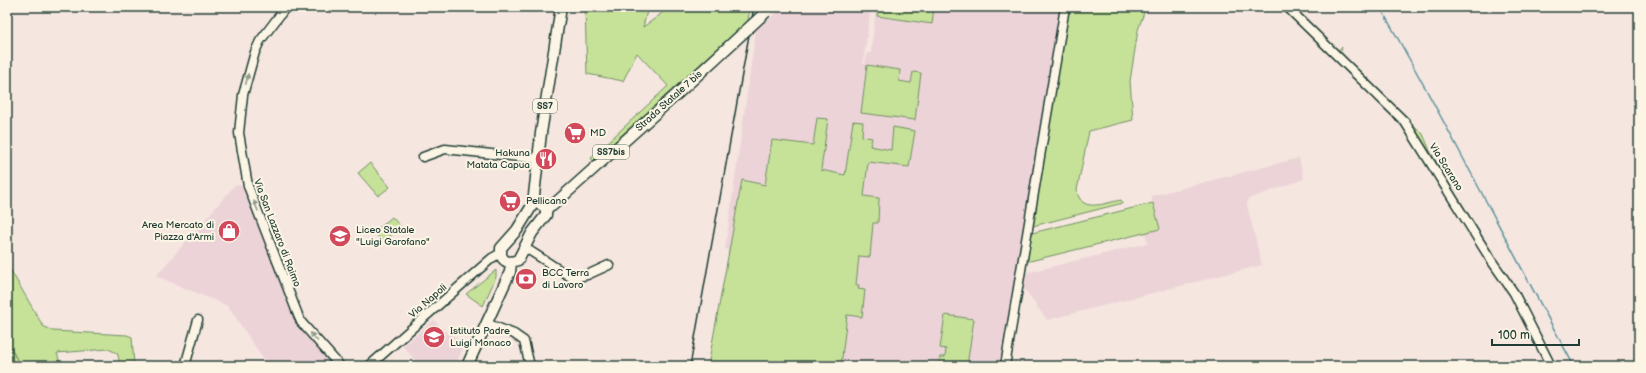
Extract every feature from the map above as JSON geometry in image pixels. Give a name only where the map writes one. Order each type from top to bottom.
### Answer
[{"type":"main road","name":"SS7","points":[[501,253],[501,248],[517,230],[533,204],[538,159],[561,7]]},
{"type":"main road","name":"Strada Statale 7 bis","points":[[546,208],[552,206],[769,10]]},
{"type":"main road","points":[[501,253],[502,259],[508,262],[518,260],[532,233],[546,215],[546,208],[538,204],[533,204]]},
{"type":"main road","points":[[467,366],[510,272],[511,262]]},
{"type":"street","name":"Via San Lazzaro di Raimo","points":[[286,7],[260,42],[255,52],[243,95],[239,132],[245,177],[301,322],[340,366]]},
{"type":"street","points":[[1005,366],[1065,7]]},
{"type":"street","name":"Via Scarano","points":[[1287,7],[1405,122],[1491,260],[1514,293],[1551,366]]},
{"type":"street","points":[[423,157],[445,149],[538,159]]},
{"type":"street","points":[[524,247],[572,278],[582,276],[609,265]]},
{"type":"street","name":"Via Napoli","points":[[369,366],[492,258],[501,253]]},
{"type":"street","points":[[185,366],[198,320]]},
{"type":"street","points":[[486,323],[520,338],[524,342],[530,366]]},
{"type":"shaded area","points":[[783,7],[871,7],[863,64],[865,64],[867,53],[871,53],[876,7],[1063,7],[1001,366],[708,366],[729,250],[725,249],[756,30]]},
{"type":"shaded area","points":[[1299,158],[1304,179],[1248,199],[1247,205],[1262,265],[1047,320],[1023,287],[1026,273],[1148,243],[1145,233],[1160,229],[1151,196]]},
{"type":"shaded area","name":"Area Mercato di Piazza d'Armi","points":[[235,185],[244,186],[296,321],[334,366],[268,366],[228,306],[156,276]]},
{"type":"shaded area","name":"Istituto Padre Luigi Monaco","points":[[434,320],[443,330],[465,344],[455,366],[420,366],[403,346]]},
{"type":"green space","points":[[585,7],[648,7],[643,27],[660,15],[665,7],[750,7],[748,21],[593,161],[591,158],[668,86],[637,53],[623,81],[587,74]]},
{"type":"green space","points":[[878,7],[934,7],[932,24],[877,16]]},
{"type":"green space","points":[[1069,7],[1146,7],[1138,30],[1130,81],[1133,120],[1089,131],[1077,190],[1079,197],[1088,205],[1121,200],[1123,203],[1033,226]]},
{"type":"green space","points":[[1342,47],[1340,54],[1423,134],[1431,153],[1513,286],[1556,366],[1553,366],[1422,143],[1337,51]]},
{"type":"green space","points":[[867,65],[900,70],[899,81],[911,83],[913,72],[921,73],[915,120],[861,113]]},
{"type":"green space","points":[[817,118],[828,119],[821,170],[845,175],[853,121],[863,122],[862,136],[872,138],[870,146],[891,150],[893,127],[915,131],[909,167],[868,162],[864,196],[879,198],[878,223],[873,223],[870,257],[859,256],[856,285],[859,285],[858,289],[865,290],[862,317],[847,315],[841,366],[708,366],[742,180],[765,185],[772,140],[813,145]]},
{"type":"green space","points":[[370,163],[390,187],[378,196],[358,173]]},
{"type":"green space","points":[[1153,203],[1160,229],[1026,262],[1032,233]]},
{"type":"green space","points":[[392,217],[401,227],[383,242],[374,232]]},
{"type":"green space","points":[[7,264],[43,326],[53,331],[127,335],[132,337],[134,366],[119,366],[117,353],[108,349],[57,353],[61,366],[20,366],[7,340]]},
{"type":"green space","points":[[496,270],[496,277],[483,306],[466,294]]},
{"type":"green space","points":[[945,315],[974,319],[967,366],[938,366],[940,357],[945,357],[946,349],[940,348]]},
{"type":"green space","points":[[7,340],[20,366],[7,366]]},
{"type":"waterway","points":[[1380,7],[1430,96],[1574,366]]},
{"type":"railway","points":[[690,366],[754,7]]},
{"type":"place","name":"MD","points":[[575,133]]},
{"type":"place","name":"Hakuna Matata Capua","points":[[546,159]]},
{"type":"place","name":"Pellicano","points":[[510,201]]},
{"type":"place","name":"Area Mercato di Piazza d'Armi","points":[[229,231]]},
{"type":"place","name":"Liceo Statale \"Luigi Garofano\"","points":[[340,236]]},
{"type":"place","name":"BCC Terra di Lavoro","points":[[526,279]]},
{"type":"place","name":"Istituto Padre Luigi Monaco","points":[[434,337]]}]
